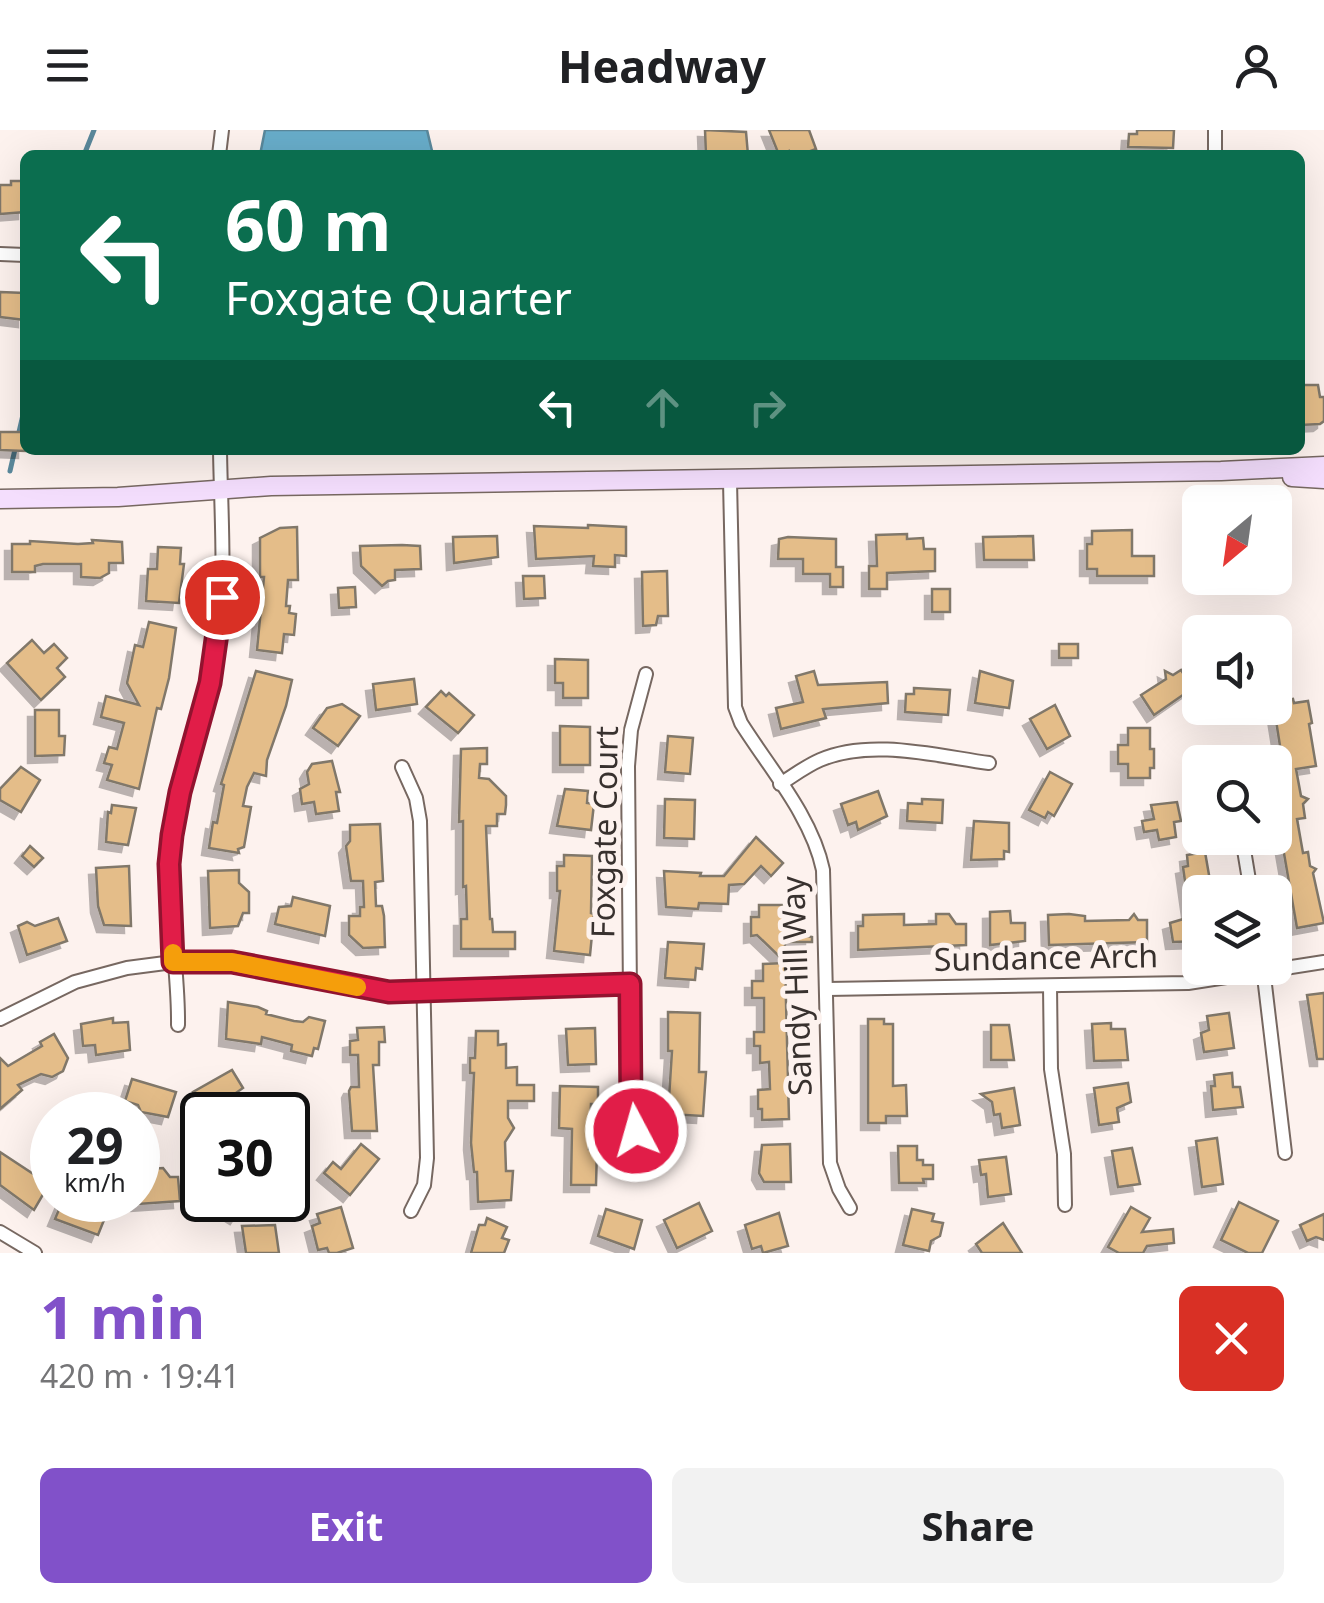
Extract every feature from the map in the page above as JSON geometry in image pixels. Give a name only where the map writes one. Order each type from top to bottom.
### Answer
[{"type":"street","points":[[178,1026],[169,864],[172,835],[216,654],[222,597],[220,455]]},
{"type":"street","points":[[0,499],[118,498],[220,490],[481,481],[518,485],[1221,472],[1324,466]]},
{"type":"street","points":[[1221,472],[1324,480]]},
{"type":"street","name":"Sandy Hill Way","points":[[730,481],[736,707],[741,723],[807,825],[820,854],[830,1163],[838,1189],[850,1208]]},
{"type":"street","name":"Foxgate Court","points":[[646,674],[631,730],[628,766],[631,1110],[636,1131],[656,1167]]},
{"type":"street","points":[[780,784],[819,760],[854,752],[922,754],[989,763]]},
{"type":"street","points":[[402,767],[416,798],[420,821],[428,1158],[424,1184],[411,1211]]},
{"type":"street","points":[[0,1018],[75,982],[127,968],[173,962],[232,962],[278,968],[375,991],[630,984]]},
{"type":"street","name":"Sundance Arch","points":[[1292,966],[1324,962]]},
{"type":"street","name":"Sundance Arch","points":[[827,989],[1182,983]]},
{"type":"street","points":[[1266,985],[1286,1153]]},
{"type":"street","points":[[1050,986],[1052,1069],[1064,1154],[1065,1205]]},
{"type":"street","points":[[0,1232],[35,1253]]},
{"type":"water","points":[[265,130],[427,130],[432,150],[261,150]]},
{"type":"building","points":[[705,130],[746,132],[748,150],[706,150]]},
{"type":"building","points":[[769,130],[809,130],[816,149],[813,150],[777,150]]},
{"type":"building","points":[[1137,130],[1174,130],[1173,148],[1128,147],[1129,134],[1137,134]]},
{"type":"building","points":[[11,181],[20,181],[20,212],[0,214],[0,185],[11,185]]},
{"type":"building","points":[[0,292],[20,293],[20,319],[0,317]]},
{"type":"building","points":[[1305,385],[1318,385],[1320,397],[1324,397],[1324,421],[1305,425]]},
{"type":"building","points":[[0,432],[20,432],[20,451],[0,450]]},
{"type":"building","points":[[534,526],[626,527],[626,556],[615,555],[615,567],[593,566],[594,556],[536,559]]},
{"type":"building","points":[[297,527],[298,580],[288,580],[286,606],[290,606],[289,613],[296,614],[294,635],[284,634],[282,653],[257,650],[264,577],[260,577],[260,538],[280,528]]},
{"type":"building","points":[[1132,530],[1132,556],[1154,556],[1154,576],[1097,576],[1097,569],[1087,569],[1087,544],[1092,544],[1092,531]]},
{"type":"building","points":[[907,534],[907,539],[923,538],[924,549],[935,549],[935,571],[887,573],[887,589],[869,589],[869,566],[877,566],[876,535]]},
{"type":"building","points":[[497,536],[498,557],[454,563],[453,537]]},
{"type":"building","points":[[1033,536],[1034,560],[984,560],[983,537]]},
{"type":"building","points":[[779,539],[836,539],[836,567],[843,567],[843,587],[830,587],[830,574],[803,574],[803,559],[778,559]]},
{"type":"building","points":[[92,540],[122,542],[123,563],[109,563],[109,573],[100,578],[81,577],[81,564],[43,564],[35,566],[35,572],[12,572],[12,544],[78,544],[93,543]]},
{"type":"building","points":[[360,546],[420,546],[421,569],[395,570],[395,580],[382,586],[361,566]]},
{"type":"building","points":[[158,547],[181,548],[180,564],[184,564],[179,603],[146,601],[148,569],[157,569]]},
{"type":"building","points":[[667,571],[668,616],[658,616],[656,625],[643,626],[642,572]]},
{"type":"building","points":[[523,576],[544,576],[545,598],[524,599]]},
{"type":"building","points":[[355,587],[356,607],[339,608],[338,588]]},
{"type":"building","points":[[932,589],[950,589],[950,612],[932,612]]},
{"type":"building","points":[[149,622],[176,628],[169,678],[161,709],[157,708],[139,789],[107,780],[112,765],[104,763],[109,747],[117,749],[124,723],[101,717],[106,696],[139,705],[127,683],[135,645],[143,647]]},
{"type":"building","points":[[32,640],[44,653],[54,644],[67,658],[57,668],[65,677],[41,700],[7,663]]},
{"type":"building","points":[[1059,644],[1078,644],[1078,658],[1059,658]]},
{"type":"building","points":[[555,659],[588,660],[588,698],[563,698],[563,683],[555,683]]},
{"type":"building","points":[[256,671],[292,680],[286,706],[267,760],[266,776],[254,773],[247,787],[243,806],[251,807],[244,847],[238,849],[239,853],[209,848],[213,822],[217,823],[224,785],[221,784]]},
{"type":"building","points":[[814,671],[818,685],[887,682],[888,703],[823,709],[826,718],[781,729],[776,708],[803,702],[796,676]]},
{"type":"building","points":[[980,671],[1013,681],[1009,708],[975,703]]},
{"type":"building","points":[[1165,671],[1173,675],[1182,672],[1182,696],[1154,715],[1141,695],[1166,679]]},
{"type":"building","points":[[414,679],[417,704],[376,710],[373,684]]},
{"type":"building","points":[[914,688],[950,690],[948,715],[905,712],[906,694],[914,694]]},
{"type":"building","points":[[441,691],[446,696],[449,693],[474,715],[458,733],[426,707]]},
{"type":"building","points":[[1292,699],[1294,703],[1308,701],[1312,723],[1309,724],[1316,766],[1296,769],[1301,796],[1308,799],[1303,804],[1305,818],[1297,819],[1303,853],[1308,852],[1310,866],[1316,869],[1313,873],[1324,923],[1297,928],[1292,875],[1288,875],[1284,855],[1292,855],[1292,745],[1280,745],[1277,725],[1292,725]]},
{"type":"building","points":[[342,704],[360,716],[338,746],[313,728],[327,708]]},
{"type":"building","points":[[1055,705],[1070,736],[1047,749],[1030,719]]},
{"type":"building","points":[[35,710],[59,710],[59,736],[65,736],[64,755],[35,756]]},
{"type":"building","points":[[560,726],[590,727],[590,765],[560,765]]},
{"type":"building","points":[[1128,728],[1150,728],[1154,768],[1150,768],[1150,778],[1128,778],[1128,764],[1118,764],[1118,745],[1128,745]]},
{"type":"building","points":[[668,736],[693,738],[690,774],[665,772]]},
{"type":"building","points":[[487,748],[487,764],[480,764],[479,778],[489,779],[506,796],[505,814],[497,814],[497,826],[486,826],[490,919],[493,932],[515,932],[515,949],[461,949],[461,919],[467,919],[463,821],[459,822],[461,749]]},
{"type":"building","points":[[332,761],[340,792],[336,792],[339,811],[316,814],[314,802],[302,804],[300,789],[309,784],[307,772],[312,764]]},
{"type":"building","points":[[21,767],[40,780],[21,812],[0,800],[0,789]]},
{"type":"building","points":[[1050,772],[1072,784],[1054,816],[1048,812],[1045,818],[1029,810]]},
{"type":"building","points":[[565,789],[588,791],[587,803],[594,804],[591,830],[557,826]]},
{"type":"building","points":[[878,791],[887,816],[858,830],[856,822],[848,825],[841,804]]},
{"type":"building","points":[[665,799],[695,800],[694,839],[664,838]]},
{"type":"building","points":[[922,799],[943,800],[942,823],[907,821],[908,803],[922,804]]},
{"type":"building","points":[[1177,802],[1181,821],[1174,822],[1176,837],[1159,840],[1157,830],[1144,832],[1142,821],[1154,819],[1151,805]]},
{"type":"building","points":[[112,805],[136,808],[128,845],[106,842]]},
{"type":"building","points":[[974,821],[1009,823],[1009,852],[1004,851],[1004,859],[971,860]]},
{"type":"building","points":[[380,824],[383,881],[375,882],[376,906],[382,906],[384,916],[385,947],[363,948],[349,935],[349,916],[360,916],[360,907],[364,907],[363,881],[351,881],[346,846],[350,825]]},
{"type":"building","points":[[756,837],[783,863],[771,876],[761,866],[744,884],[729,885],[728,904],[699,903],[698,909],[666,907],[664,871],[724,876]]},
{"type":"building","points":[[30,846],[43,858],[34,867],[22,856]]},
{"type":"building","points":[[564,855],[592,856],[594,914],[590,955],[554,951],[560,891],[557,866],[564,866]]},
{"type":"building","points":[[1187,855],[1206,855],[1209,875],[1184,875],[1183,867],[1188,866]]},
{"type":"building","points":[[129,866],[131,926],[104,925],[98,906],[96,868]]},
{"type":"building","points":[[239,870],[239,883],[249,892],[249,913],[243,913],[238,926],[210,928],[208,871]]},
{"type":"building","points":[[293,897],[330,906],[325,936],[275,924],[279,907],[291,906]]},
{"type":"building","points":[[759,905],[788,905],[788,932],[812,937],[812,942],[785,942],[785,962],[757,935],[751,936],[751,917],[759,917]]},
{"type":"building","points":[[1010,911],[1011,923],[1025,923],[1025,941],[990,945],[990,912]]},
{"type":"building","points":[[904,914],[904,925],[936,924],[936,914],[949,914],[956,924],[966,924],[966,945],[858,950],[858,926],[863,926],[863,915]]},
{"type":"building","points":[[1134,914],[1138,920],[1147,920],[1147,942],[1049,945],[1048,915],[1085,916],[1085,921],[1129,920]]},
{"type":"building","points":[[58,918],[67,941],[27,955],[18,926],[27,922],[35,926]]},
{"type":"building","points":[[1182,919],[1182,942],[1173,942],[1170,923]]},
{"type":"building","points":[[668,942],[704,944],[702,969],[696,968],[695,980],[665,978]]},
{"type":"building","points":[[785,963],[789,1119],[762,1120],[758,1090],[770,1089],[769,1062],[760,1063],[760,1046],[754,1046],[754,1032],[764,1032],[764,998],[752,998],[752,981],[763,981],[763,964]]},
{"type":"building","points":[[1324,993],[1324,1059],[1317,1059],[1307,995]]},
{"type":"building","points":[[228,1002],[258,1007],[266,1014],[294,1021],[303,1022],[309,1017],[325,1021],[318,1049],[314,1048],[312,1056],[291,1051],[292,1045],[262,1037],[261,1044],[226,1039]]},
{"type":"building","points":[[668,1012],[700,1013],[699,1072],[706,1072],[703,1116],[668,1114],[672,1051],[668,1051]]},
{"type":"building","points":[[1229,1013],[1234,1048],[1204,1052],[1201,1033],[1209,1030],[1207,1016]]},
{"type":"building","points":[[113,1018],[113,1023],[128,1022],[130,1050],[96,1055],[95,1045],[83,1046],[81,1024]]},
{"type":"building","points":[[868,1019],[884,1019],[884,1024],[893,1024],[893,1086],[906,1085],[907,1116],[886,1116],[886,1123],[868,1123]]},
{"type":"building","points":[[1111,1023],[1111,1029],[1125,1029],[1128,1060],[1094,1061],[1092,1024]]},
{"type":"building","points":[[991,1025],[1009,1025],[1014,1060],[991,1060]]},
{"type":"building","points":[[384,1027],[385,1042],[379,1042],[379,1065],[373,1065],[377,1131],[352,1131],[349,1091],[359,1087],[358,1055],[350,1055],[350,1041],[358,1040],[357,1028]]},
{"type":"building","points":[[595,1028],[596,1064],[568,1065],[566,1029]]},
{"type":"building","points":[[476,1031],[498,1031],[498,1045],[506,1044],[506,1068],[517,1067],[517,1085],[534,1085],[534,1101],[508,1101],[508,1118],[514,1128],[505,1142],[506,1171],[513,1171],[511,1200],[478,1202],[471,1143],[474,1073],[470,1073]]},
{"type":"building","points":[[54,1034],[68,1058],[63,1071],[52,1077],[41,1074],[18,1085],[22,1090],[0,1109],[0,1058],[8,1066]]},
{"type":"building","points":[[232,1070],[243,1088],[237,1092],[193,1092]]},
{"type":"building","points":[[1232,1073],[1233,1087],[1240,1087],[1243,1107],[1213,1110],[1214,1075]]},
{"type":"building","points":[[132,1079],[176,1092],[168,1117],[160,1116],[160,1092],[128,1092]]},
{"type":"building","points":[[1128,1083],[1131,1102],[1117,1108],[1119,1122],[1099,1125],[1094,1088]]},
{"type":"building","points":[[560,1086],[598,1087],[598,1104],[591,1104],[589,1149],[597,1149],[596,1185],[571,1185],[572,1129],[559,1128]]},
{"type":"building","points":[[1014,1088],[1020,1125],[1002,1128],[1000,1114],[994,1115],[992,1102],[981,1094]]},
{"type":"building","points":[[1217,1138],[1223,1184],[1202,1187],[1196,1141]]},
{"type":"building","points":[[361,1144],[379,1159],[350,1195],[324,1173],[333,1162],[341,1169]]},
{"type":"building","points":[[790,1144],[791,1182],[764,1182],[759,1173],[762,1145]]},
{"type":"building","points":[[898,1146],[917,1146],[917,1160],[933,1165],[933,1179],[899,1183]]},
{"type":"building","points":[[1132,1148],[1140,1184],[1118,1187],[1112,1151]]},
{"type":"building","points":[[0,1152],[30,1172],[30,1207],[0,1185]]},
{"type":"building","points":[[1006,1157],[1011,1194],[988,1197],[986,1174],[981,1175],[979,1160]]},
{"type":"building","points":[[160,1168],[170,1177],[178,1177],[180,1201],[160,1202]]},
{"type":"building","points":[[1239,1202],[1278,1221],[1262,1253],[1248,1253],[1221,1240]]},
{"type":"building","points":[[699,1203],[712,1231],[677,1248],[664,1220]]},
{"type":"building","points":[[341,1207],[353,1248],[337,1253],[329,1253],[327,1248],[318,1250],[312,1226],[320,1223],[317,1214]]},
{"type":"building","points":[[1131,1207],[1150,1218],[1142,1232],[1173,1229],[1174,1243],[1147,1246],[1143,1253],[1119,1253],[1108,1247]]},
{"type":"building","points":[[606,1209],[642,1220],[634,1249],[598,1236]]},
{"type":"building","points":[[912,1209],[934,1214],[932,1221],[943,1223],[940,1236],[931,1241],[929,1251],[903,1245]]},
{"type":"building","points":[[779,1213],[788,1246],[763,1253],[761,1246],[752,1249],[745,1225]]},
{"type":"building","points":[[1324,1214],[1324,1240],[1316,1237],[1307,1241],[1300,1225]]},
{"type":"building","points":[[487,1218],[507,1227],[502,1238],[509,1240],[504,1253],[471,1253],[479,1225],[485,1225]]},
{"type":"building","points":[[63,1222],[103,1222],[98,1235]]},
{"type":"building","points":[[1003,1223],[1022,1253],[982,1253],[976,1244]]},
{"type":"building","points":[[275,1225],[279,1253],[246,1253],[242,1226]]},
{"type":"waterway","points":[[86,150],[94,130]]},
{"type":"waterway","points":[[10,471],[20,428]]},
{"type":"slow traffic","points":[[173,953],[173,962],[232,962],[278,968],[357,987]]},
{"type":"route","points":[[222,597],[210,683],[172,835],[169,864],[173,962],[232,962],[278,968],[389,992],[630,984],[631,1110],[636,1131]]}]
